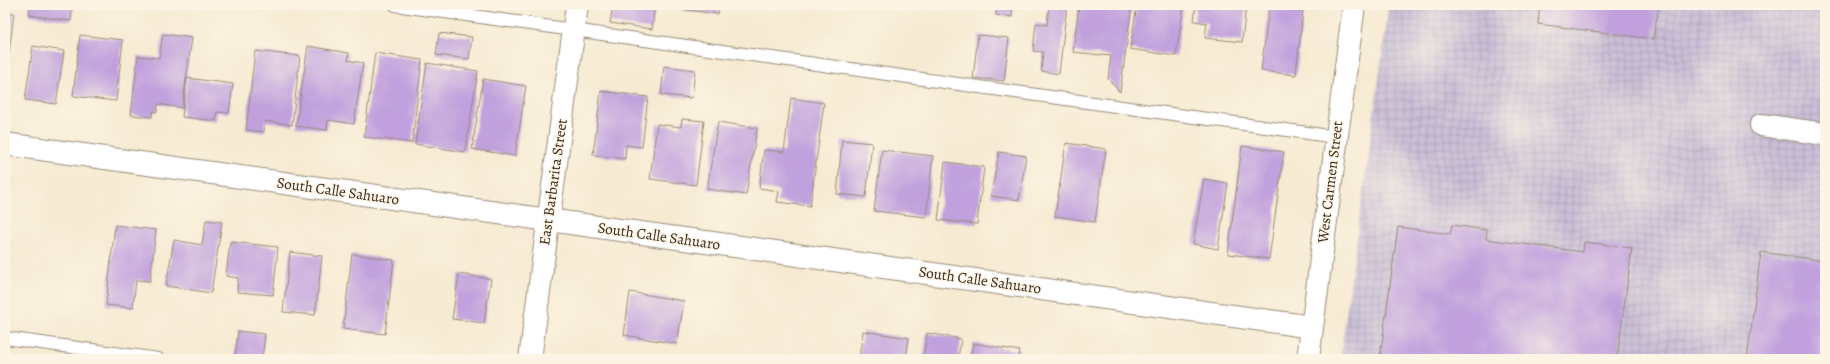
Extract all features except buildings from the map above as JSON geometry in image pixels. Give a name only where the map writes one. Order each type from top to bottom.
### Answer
[{"type":"street","name":"East Barbarita Street","points":[[530,359],[547,221],[577,5]]},
{"type":"street","name":"West Carmen Street","points":[[1308,359],[1354,5]]},
{"type":"street","points":[[1761,125],[1825,134]]},
{"type":"street","name":"South Calle Sahuaro","points":[[5,144],[1312,327]]},
{"type":"lane","points":[[395,5],[1336,138]]},
{"type":"lane","points":[[5,338],[158,359]]},
{"type":"shaded area","points":[[1389,5],[1825,5],[1825,359],[1340,359]]}]
